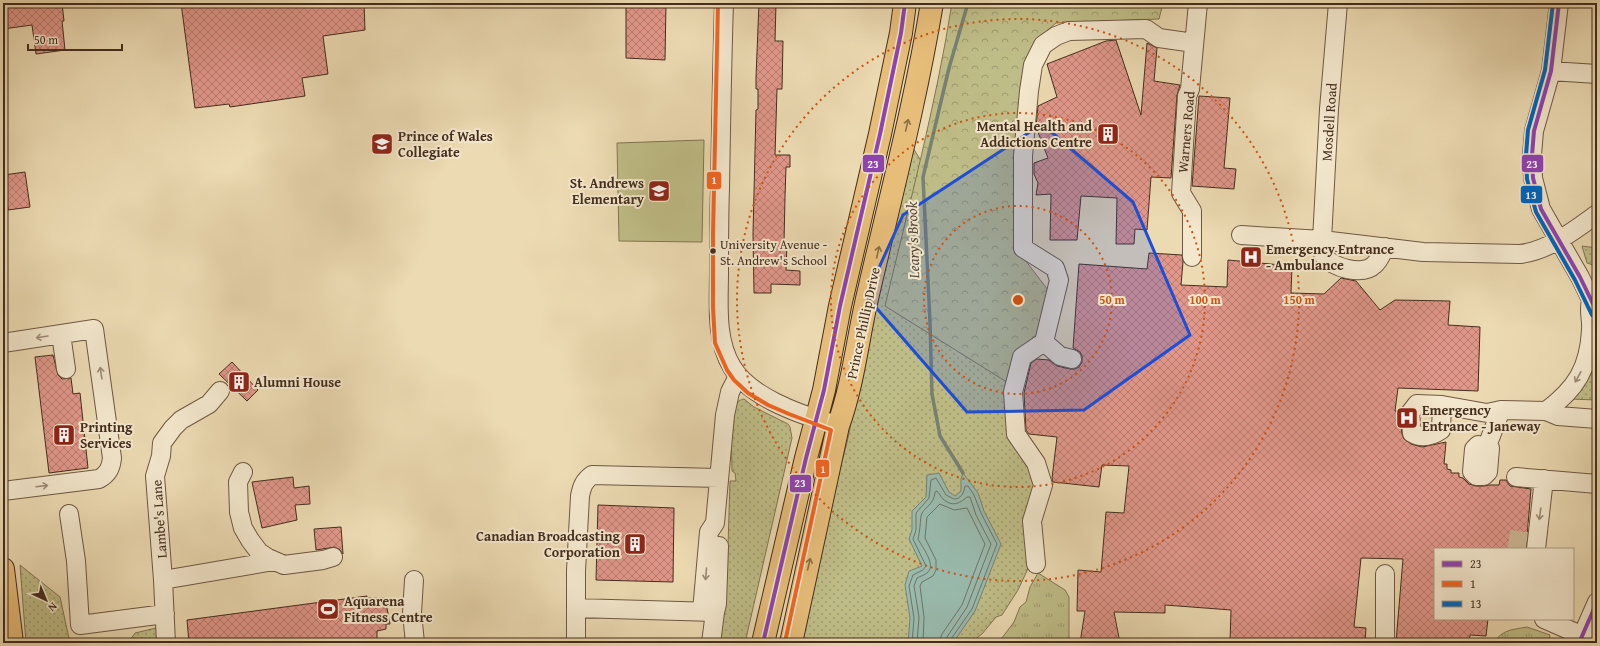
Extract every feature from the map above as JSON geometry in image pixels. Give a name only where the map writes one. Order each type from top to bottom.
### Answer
[{"type":"main road","name":"Prince Phillip Drive","points":[[763,643],[806,458],[817,419],[842,299],[880,134],[901,33],[905,3]]},
{"type":"main road","name":"Prince Phillip Drive","points":[[791,643],[838,426],[847,402],[868,292],[920,72],[932,3]]},
{"type":"main road","points":[[3,569],[12,643]]},
{"type":"street","points":[[724,3],[718,234],[721,341],[726,356],[732,367],[738,376],[752,388],[771,400],[838,426]]},
{"type":"street","name":"Warners Road","points":[[1192,258],[1192,211],[1181,193],[1187,96],[1190,89],[1198,3]]},
{"type":"street","name":"Mosdell Road","points":[[1338,3],[1329,109],[1322,240],[1323,254],[1337,267],[1365,270],[1373,266],[1380,259],[1385,247]]},
{"type":"street","points":[[1546,410],[1567,393],[1575,384],[1582,369],[1590,343],[1591,325],[1588,310],[1594,305],[1545,217],[1533,178],[1532,155],[1534,131],[1551,70],[1559,3]]},
{"type":"street","points":[[1036,564],[1032,521],[1043,485],[1036,463],[1016,434],[1013,392],[1022,357],[1044,342],[1059,280],[1055,268],[1023,248],[1022,189],[1033,65],[1043,45],[1056,36],[1069,31],[1146,29],[1159,38],[1194,43]]},
{"type":"street","points":[[1551,70],[1597,74]]},
{"type":"street","points":[[1241,235],[1322,240],[1422,252],[1516,254],[1534,252],[1574,231],[1597,214]]},
{"type":"street","points":[[3,343],[94,329],[107,412],[112,458],[111,467],[107,473],[99,479],[3,491]]},
{"type":"street","points":[[61,334],[66,369]]},
{"type":"street","points":[[1044,342],[1060,356],[1072,359]]},
{"type":"street","points":[[576,608],[708,612],[717,604],[720,530],[715,523],[719,478],[725,415],[730,392],[738,376]]},
{"type":"street","name":"Lambe's Lane","points":[[166,643],[155,476],[161,456],[162,443],[180,420],[209,404],[220,391]]},
{"type":"street","points":[[1442,405],[1487,413],[1501,410],[1546,410],[1558,416],[1597,419]]},
{"type":"street","points":[[1487,446],[1501,410]]},
{"type":"street","points":[[243,472],[238,482],[237,493],[239,512],[243,528],[259,552],[284,565],[323,560],[332,557]]},
{"type":"street","points":[[576,643],[576,571],[580,496],[582,487],[586,480],[592,475],[719,478]]},
{"type":"street","points":[[1516,477],[1597,484]]},
{"type":"street","points":[[1536,548],[1544,479]]},
{"type":"street","points":[[69,514],[76,561],[80,625],[165,614]]},
{"type":"street","name":"Lambe's Lane","points":[[163,580],[274,561]]},
{"type":"street","points":[[1385,574],[1385,643]]},
{"type":"street","points":[[414,580],[412,613],[415,643]]},
{"type":"street","points":[[1546,620],[1581,640],[1597,602]]},
{"type":"street","points":[[708,612],[711,643]]},
{"type":"highlighted area","points":[[1042,124],[1133,202],[1190,335],[1084,410],[967,412],[866,296],[903,215]]},
{"type":"green space","points":[[952,3],[1163,3],[1159,19],[1056,23],[1035,41],[1024,90],[1016,248],[1051,294],[1042,330],[1010,384],[885,306],[930,117],[946,41]]},
{"type":"green space","points":[[704,140],[702,242],[619,241],[617,143]]},
{"type":"green space","points":[[912,146],[921,161],[904,228],[1010,384],[1004,408],[1035,484],[1032,560],[1018,590],[1002,615],[996,617],[982,634],[970,643],[800,643],[827,520],[848,438],[862,368]]},
{"type":"green space","points":[[1582,246],[1597,248],[1597,268],[1596,266],[1587,263]]},
{"type":"green space","points":[[1597,351],[1597,400],[1569,399]]},
{"type":"green space","points":[[744,399],[754,407],[788,424],[792,438],[745,643],[718,643],[727,579],[730,481],[736,481],[735,473],[732,471],[732,417],[737,403]]},
{"type":"green space","points":[[20,565],[60,597],[70,643],[26,643]]},
{"type":"green space","points":[[1038,573],[1065,590],[1069,597],[1069,638],[1052,643],[997,643],[998,639],[1002,638],[1014,622],[1020,607],[1026,602],[1030,587]]},
{"type":"green space","points":[[160,627],[161,643],[128,643],[135,633]]},
{"type":"green space","points":[[1527,627],[1550,635],[1549,643],[1493,643],[1504,633]]},
{"type":"water","points":[[939,473],[949,492],[955,496],[961,491],[961,479],[963,473],[978,493],[984,511],[1001,544],[975,611],[953,643],[908,643],[910,618],[905,585],[909,571],[922,566],[909,539],[912,530],[912,511],[926,497],[927,475]]},
{"type":"building","points":[[3,3],[62,3],[65,50],[36,54],[32,25],[3,29]]},
{"type":"building","points":[[181,3],[364,3],[365,30],[323,36],[328,74],[302,78],[305,96],[230,107],[229,104],[195,108]]},
{"type":"building","points":[[626,3],[666,3],[665,60],[626,58]]},
{"type":"building","points":[[759,3],[776,3],[775,41],[783,41],[782,89],[777,89],[775,155],[790,155],[790,167],[786,167],[784,243],[787,243],[786,270],[800,271],[800,285],[771,284],[771,293],[754,293],[753,234],[756,110],[758,109],[758,89],[756,89],[756,77]]},
{"type":"building","name":"Mental Health and Addictions Centre","points":[[1116,40],[1141,115],[1147,43],[1157,48],[1154,81],[1180,85],[1177,95],[1171,178],[1151,177],[1147,230],[1135,229],[1134,244],[1116,244],[1117,198],[1081,196],[1077,240],[1050,240],[1051,194],[1036,195],[1038,183],[1034,174],[1034,163],[1048,158],[1036,127],[1038,106],[1057,97],[1047,64],[1106,41]]},
{"type":"building","points":[[1199,96],[1230,98],[1224,168],[1236,169],[1234,189],[1192,186]]},
{"type":"building","points":[[25,172],[30,207],[8,210],[4,175]]},
{"type":"building","points":[[1149,253],[1182,255],[1183,262],[1181,285],[1227,287],[1228,260],[1292,266],[1291,293],[1324,294],[1341,278],[1356,281],[1380,310],[1395,300],[1450,301],[1448,325],[1480,327],[1478,391],[1398,388],[1395,411],[1400,412],[1402,434],[1404,439],[1411,444],[1422,447],[1446,442],[1444,464],[1447,464],[1447,469],[1451,470],[1451,473],[1459,473],[1459,477],[1463,478],[1469,484],[1476,486],[1499,485],[1500,480],[1506,480],[1510,486],[1531,489],[1526,548],[1434,548],[1434,620],[1488,620],[1486,636],[1470,635],[1469,643],[1396,642],[1403,559],[1361,558],[1354,627],[1366,628],[1365,643],[1230,643],[1231,610],[1165,605],[1165,613],[1114,612],[1120,643],[1080,643],[1085,611],[1077,611],[1078,570],[1101,572],[1106,512],[1124,513],[1129,466],[1102,465],[1099,487],[1053,482],[1052,478],[1057,437],[1029,434],[1026,430],[1024,393],[1031,363],[1037,359],[1049,360],[1057,366],[1070,369],[1079,367],[1082,362],[1080,352],[1073,348],[1079,264],[1147,269]]},
{"type":"building","name":"Printing Services","points":[[53,355],[58,375],[62,379],[71,378],[73,394],[80,393],[88,468],[49,473],[35,357]]},
{"type":"building","name":"Alumni House","points":[[232,362],[258,390],[247,401],[219,374]]},
{"type":"building","points":[[293,477],[294,488],[309,486],[310,504],[295,505],[297,520],[262,528],[252,482]]},
{"type":"building","name":"Canadian Broadcasting Corporation","points":[[598,505],[674,508],[673,582],[596,580]]},
{"type":"building","points":[[341,527],[343,554],[335,547],[316,550],[314,529]]},
{"type":"building","name":"Aquarena Fitness Centre","points":[[367,596],[367,598],[385,598],[390,624],[386,624],[386,629],[377,631],[377,643],[189,643],[187,620]]},
{"type":"waterway","name":"Leary's Brook","points":[[963,473],[940,436],[932,394],[923,177],[949,68],[968,3]]},
{"type":"tunnel","points":[[1517,548],[1519,531],[1537,532]]},
{"type":"transit line","name":"1","points":[[718,3],[713,234],[713,307],[715,343],[727,370],[734,380],[748,393],[768,405],[831,430],[785,642]]},
{"type":"transit line","name":"23","points":[[763,643],[806,458],[824,390],[840,306],[880,134],[901,33],[905,3]]},
{"type":"transit line","name":"13","points":[[1553,3],[1545,70],[1528,130],[1526,155],[1527,179],[1536,212],[1575,280],[1592,315]]},
{"type":"transit line","name":"23","points":[[1559,3],[1551,71],[1534,131],[1532,155],[1533,178],[1541,209],[1580,277],[1597,312]]},
{"type":"transit line","name":"23","points":[[1579,643],[1597,602]]},
{"type":"place","name":"Mental Health and Addictions Centre","points":[[1108,134]]},
{"type":"place","name":"Prince of Wales Collegiate","points":[[382,144]]},
{"type":"place","name":"St. Andrews Elementary","points":[[659,191]]},
{"type":"place","name":"University Avenue - St. Andrew's School","points":[[713,251]]},
{"type":"place","name":"Emergency Entrance - Ambulance","points":[[1251,257]]},
{"type":"place","name":"Alumni House","points":[[239,382]]},
{"type":"place","name":"Emergency Entrance - Janeway","points":[[1407,418]]},
{"type":"place","name":"Printing Services","points":[[64,435]]},
{"type":"place","name":"Canadian Broadcasting Corporation","points":[[635,544]]},
{"type":"place","name":"Aquarena Fitness Centre","points":[[328,609]]}]
